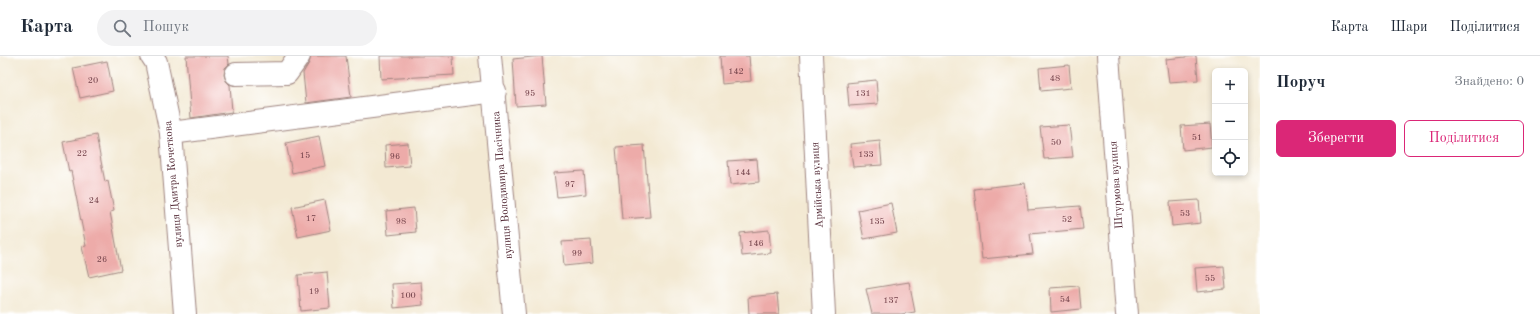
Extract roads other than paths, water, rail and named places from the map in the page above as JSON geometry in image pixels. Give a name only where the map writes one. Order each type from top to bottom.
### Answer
[{"type":"street","name":"вулиця Дмитра Кочеткова","points":[[152,56],[156,62],[171,132],[185,314]]},
{"type":"street","points":[[236,74],[287,72],[299,56]]},
{"type":"street","name":"вулиця Володимира Пасічника","points":[[490,56],[495,91],[514,314]]},
{"type":"street","name":"Армійська вулиця","points":[[811,56],[824,314]]},
{"type":"street","name":"Штурмова вулиця","points":[[1108,56],[1126,314]]},
{"type":"street","points":[[171,132],[495,91]]}]
